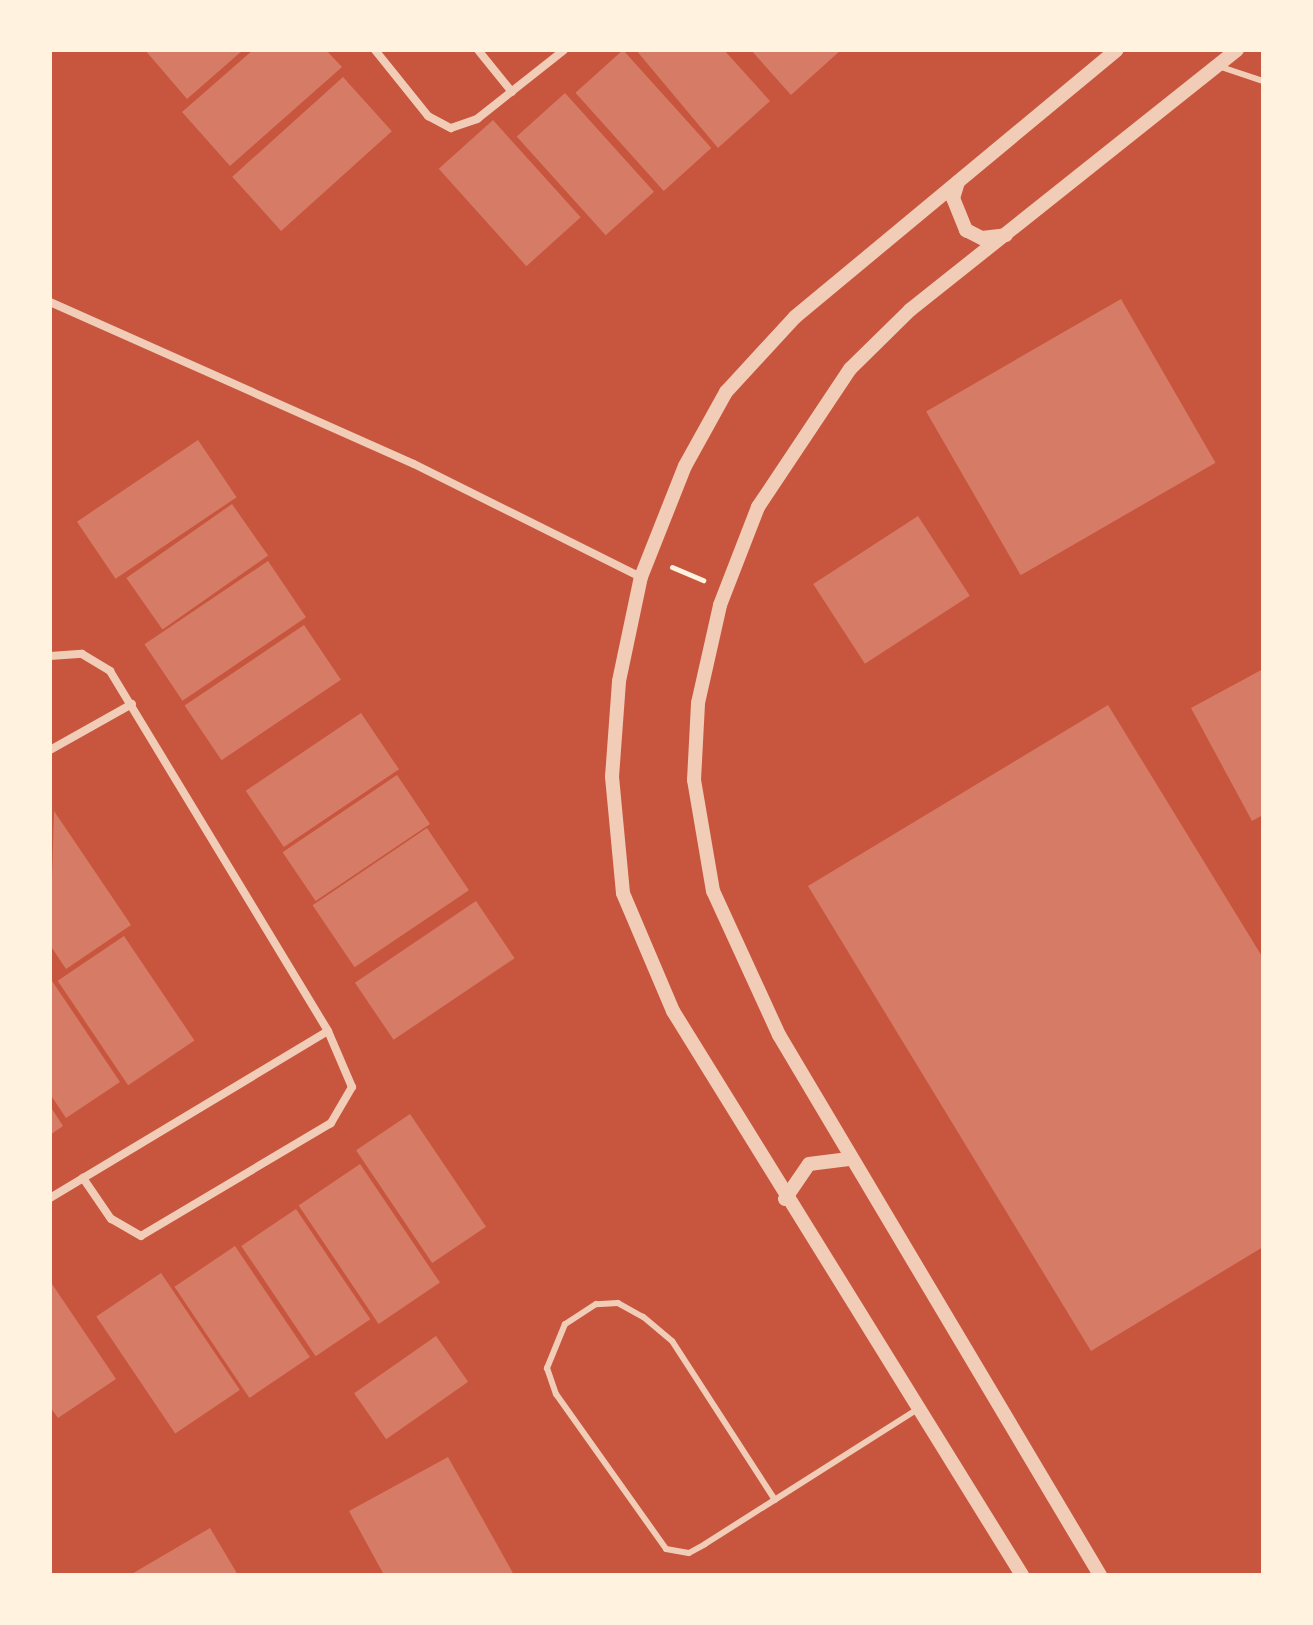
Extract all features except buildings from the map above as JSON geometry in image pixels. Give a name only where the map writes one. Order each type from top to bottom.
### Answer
[{"type":"street","points":[[375,50],[440,125],[463,126],[564,50]]},
{"type":"street","points":[[478,50],[512,92]]},
{"type":"street","points":[[1022,1575],[785,1199],[673,1011],[623,893],[613,764],[619,681],[641,577],[685,466],[726,392],[795,317],[1117,50]]},
{"type":"street","points":[[1100,1575],[849,1159],[779,1035],[713,891],[694,780],[698,703],[726,589],[758,507],[850,369],[910,310],[1016,231],[1237,50]]},
{"type":"street","points":[[958,182],[954,207],[966,230],[982,238],[1016,231]]},
{"type":"street","points":[[50,302],[414,464],[641,577]]},
{"type":"street","points":[[50,656],[82,654],[110,671],[350,1068],[352,1087],[331,1123],[159,1230],[141,1236],[121,1229],[83,1178]]},
{"type":"street","points":[[50,750],[132,704]]},
{"type":"street","points":[[50,1198],[328,1031]]},
{"type":"street","points":[[785,1199],[809,1164],[849,1159]]},
{"type":"lane","points":[[1218,66],[1263,81]]},
{"type":"lane","points":[[775,1500],[672,1341],[643,1317],[618,1303],[596,1304],[565,1324],[547,1368],[556,1394],[666,1549],[689,1553],[775,1500],[918,1409]]},
{"type":"path","points":[[648,558],[726,589]]}]
